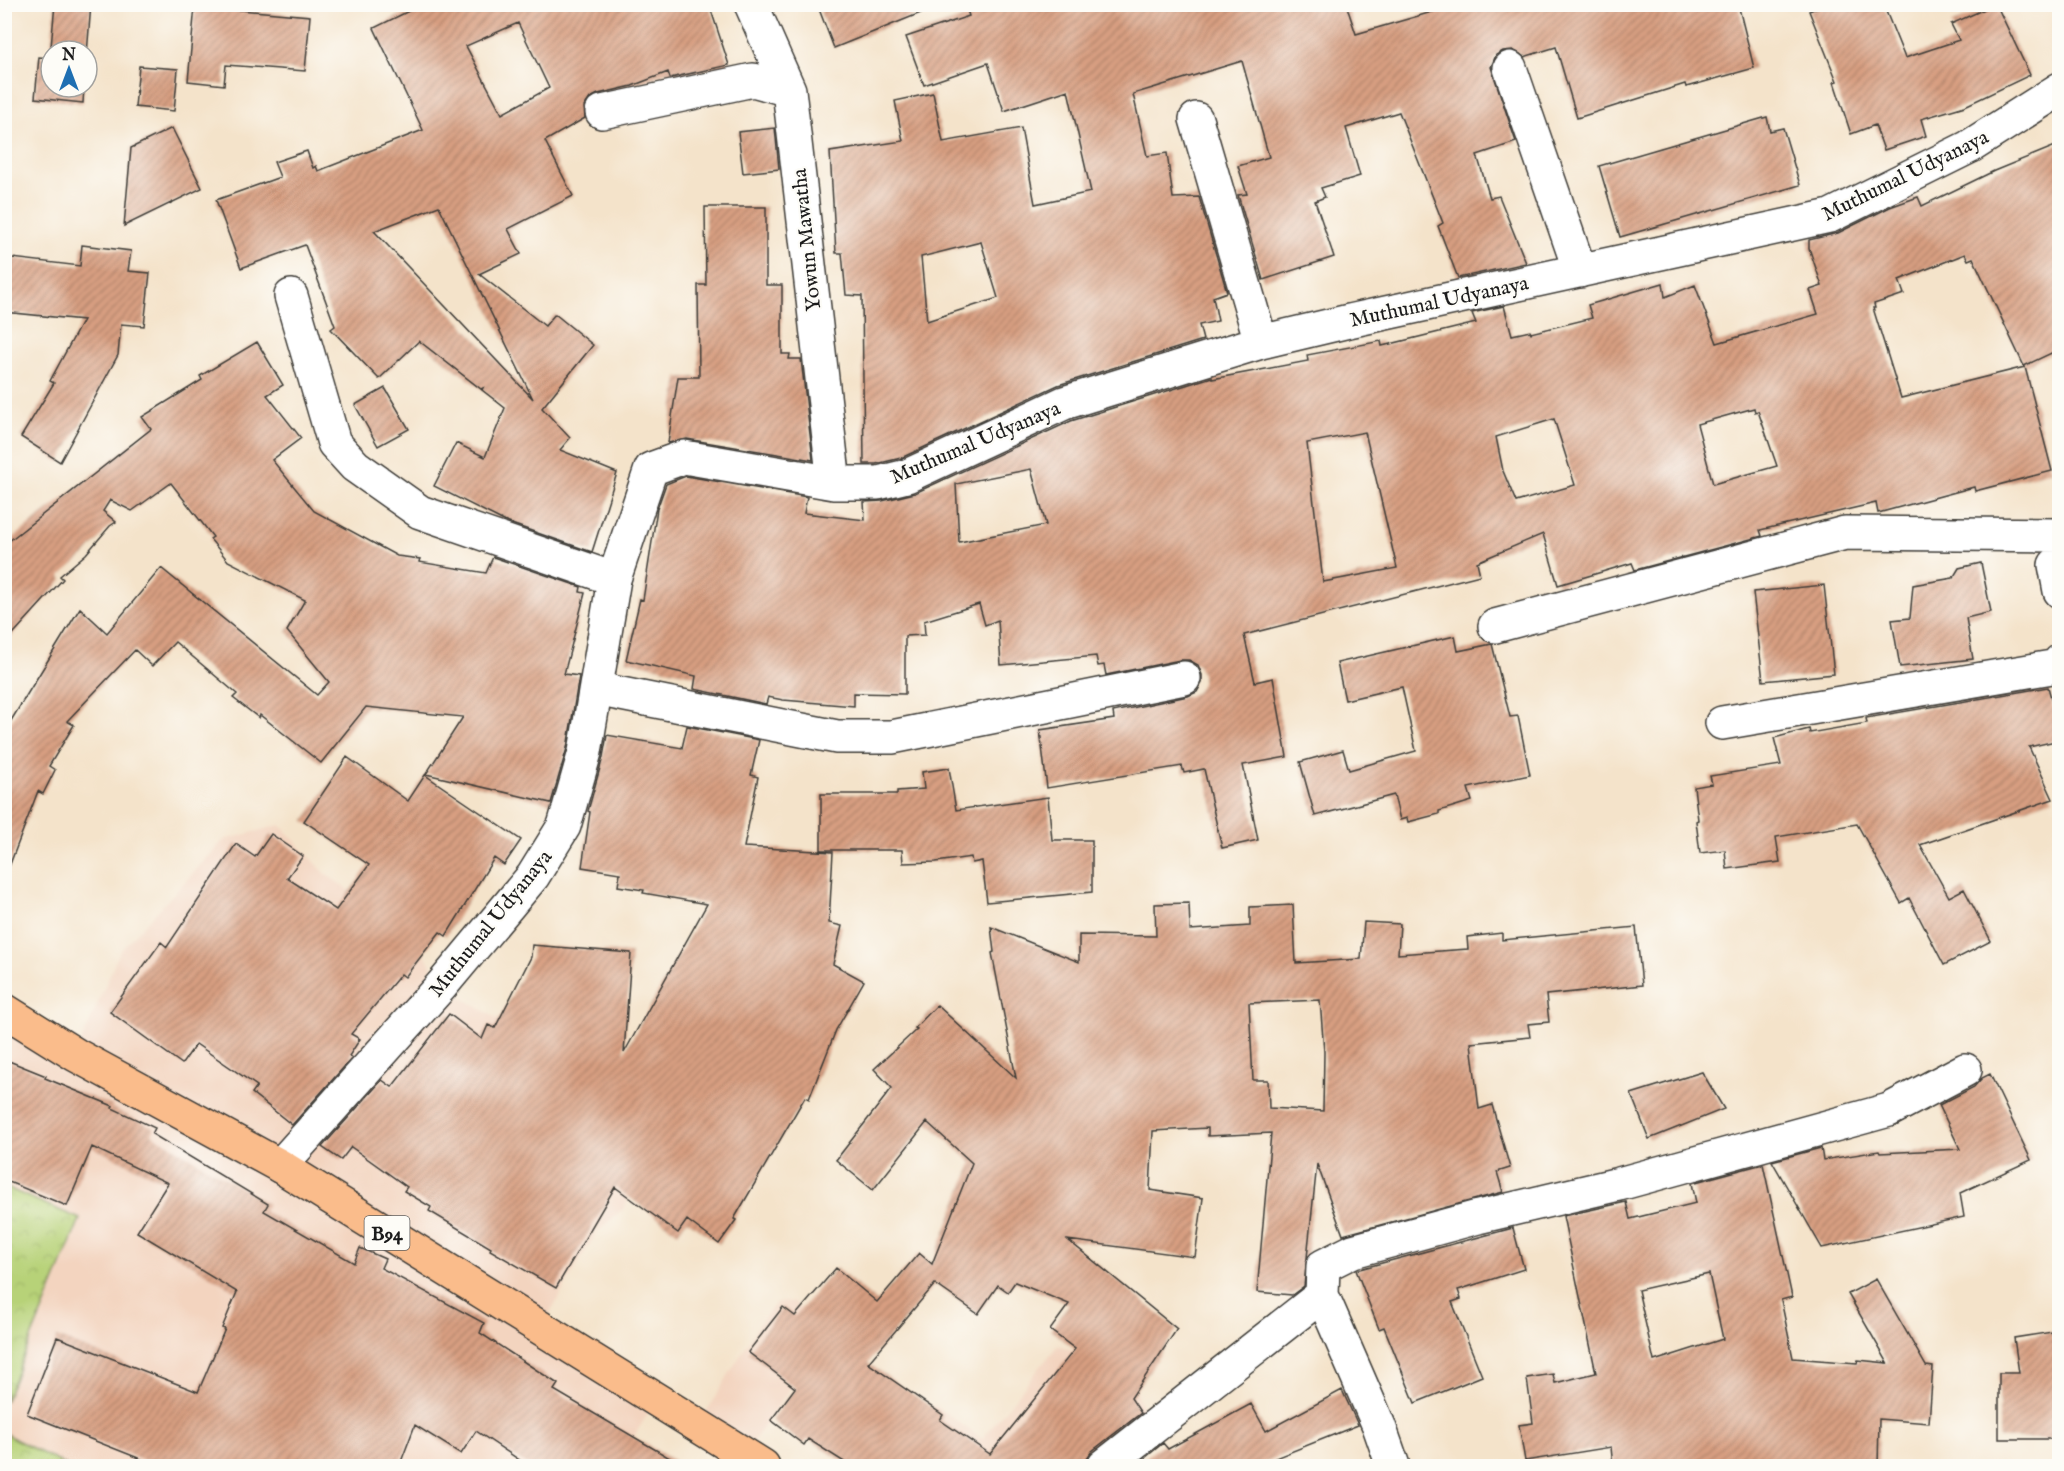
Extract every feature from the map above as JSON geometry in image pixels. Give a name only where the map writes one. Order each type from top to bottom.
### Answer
[{"type":"main road","name":"B94","points":[[4,1010],[76,1055],[280,1166],[763,1467]]},
{"type":"street","name":"Yowun Mawatha","points":[[751,4],[789,90],[834,483]]},
{"type":"street","points":[[1510,68],[1580,271]]},
{"type":"street","points":[[602,112],[753,80],[789,90]]},
{"type":"street","name":"Muthumal Udyanaya","points":[[280,1166],[441,985],[533,876],[564,826],[585,752],[614,579],[651,469],[684,457],[834,483],[878,483],[907,476],[1064,403],[1261,342],[1830,216],[1969,147],[2060,89]]},
{"type":"street","points":[[1196,119],[1261,342]]},
{"type":"street","points":[[291,296],[334,443],[355,466],[420,512],[614,579]]},
{"type":"street","points":[[1495,626],[1845,533],[2060,535]]},
{"type":"street","points":[[2060,564],[2055,565],[2060,591]]},
{"type":"street","points":[[1722,723],[2058,666],[2060,661]]},
{"type":"street","points":[[596,688],[837,737],[892,737],[1184,678]]},
{"type":"street","points":[[1393,1467],[1322,1295],[1323,1266],[1353,1251],[1478,1216],[1619,1184],[1889,1110],[1965,1070]]},
{"type":"street","points":[[1104,1467],[1322,1295]]},
{"type":"shaded area","points":[[280,825],[327,875],[415,936],[442,985],[652,1114],[666,1141],[623,1209],[596,1233],[541,1328],[656,1400],[616,1466],[67,1466],[5,1432],[5,1402],[80,1219],[5,1187],[4,1010],[76,1054],[120,951],[224,840]]},
{"type":"shaded area","points":[[785,1301],[794,1303],[822,1329],[824,1339],[744,1455],[698,1426],[759,1324],[776,1303]]},
{"type":"shaded area","points":[[1058,1345],[1085,1354],[1118,1374],[1137,1395],[1150,1423],[1104,1466],[890,1466],[934,1405],[982,1439]]},
{"type":"green space","points":[[5,1187],[80,1219],[5,1402]]},
{"type":"green space","points":[[4,1432],[13,1438],[67,1466],[5,1466]]},
{"type":"building","points":[[55,4],[91,4],[88,39],[52,39]]},
{"type":"building","points":[[423,4],[709,4],[729,65],[670,78],[668,72],[632,86],[590,98],[584,107],[585,118],[545,141],[573,196],[508,229],[521,254],[479,274],[545,326],[555,314],[593,345],[542,408],[570,438],[560,450],[617,473],[592,552],[506,522],[434,486],[456,443],[485,457],[505,408],[482,390],[483,388],[481,389],[419,341],[379,379],[331,329],[335,326],[305,245],[241,268],[216,200],[280,177],[274,162],[307,151],[313,168],[316,166],[318,171],[423,130],[374,28]],"holes":[[[518,23],[549,88],[502,114],[466,46]],[[439,206],[468,266],[533,399],[374,231]]]},
{"type":"building","points":[[817,4],[938,4],[938,6],[834,48]]},
{"type":"building","points":[[965,4],[1346,4],[1356,34],[1439,10],[1438,4],[1738,4],[1754,68],[1686,87],[1685,84],[1577,118],[1556,47],[1524,57],[1513,50],[1503,51],[1496,55],[1491,67],[1516,142],[1477,155],[1490,198],[1499,196],[1526,263],[1458,278],[1438,226],[1443,223],[1399,112],[1346,128],[1360,176],[1321,188],[1325,197],[1315,201],[1334,257],[1263,280],[1238,195],[1247,194],[1238,166],[1269,157],[1242,61],[1133,94],[1147,156],[1167,153],[1173,198],[1199,197],[1227,292],[1213,297],[1218,321],[1199,325],[1203,340],[1058,385],[901,458],[876,464],[864,464],[862,296],[846,295],[842,253],[836,253],[830,152],[903,141],[895,101],[933,93],[943,142],[1021,128],[1035,204],[1091,192],[1068,90],[1004,111],[988,63],[924,85],[906,37],[969,16]],"holes":[[[981,242],[998,298],[927,321],[921,257]]]},
{"type":"building","points":[[1826,4],[1883,4],[1905,58],[1959,40],[1951,24],[1996,4],[2030,75],[1965,106],[1921,119],[1926,136],[1884,150],[1875,125],[1851,134],[1834,82],[1837,81],[1809,11]]},
{"type":"building","points":[[195,6],[310,16],[305,71],[226,65],[224,85],[188,81]]},
{"type":"building","points":[[39,57],[39,98],[35,98]]},
{"type":"building","points":[[139,66],[178,69],[174,111],[135,107]]},
{"type":"building","points":[[45,99],[83,99],[83,103]]},
{"type":"building","points":[[1767,117],[1770,131],[1783,128],[1800,185],[1620,237],[1599,166]]},
{"type":"building","points":[[172,128],[202,188],[124,226],[131,148]]},
{"type":"building","points":[[775,128],[779,169],[743,173],[738,132]]},
{"type":"building","points":[[2060,144],[2060,349],[2024,366],[1973,258],[1968,260],[1965,254],[1899,280],[1904,294],[1874,304],[1875,308],[1873,308],[1901,398],[2025,367],[2052,471],[1975,491],[1974,487],[1878,513],[1876,503],[1760,530],[1762,536],[1635,570],[1632,563],[1558,585],[1543,534],[1477,562],[1480,575],[1244,635],[1255,682],[1273,678],[1287,757],[1243,765],[1258,840],[1222,848],[1204,769],[1184,773],[1182,766],[1047,788],[1040,730],[1114,719],[1113,712],[1188,696],[1197,692],[1202,683],[1202,675],[1198,665],[1189,660],[1106,675],[1104,665],[1098,666],[1096,656],[1001,665],[998,620],[985,625],[979,604],[924,621],[925,635],[905,636],[905,694],[854,693],[854,706],[768,697],[766,704],[694,689],[696,676],[626,660],[640,599],[643,600],[657,509],[666,484],[686,476],[807,497],[804,513],[865,520],[864,502],[882,501],[915,493],[1071,421],[1212,377],[1212,379],[1308,361],[1307,355],[1381,341],[1382,346],[1476,323],[1472,313],[1504,306],[1512,335],[1530,331],[1531,333],[1592,318],[1588,305],[1663,283],[1665,297],[1695,285],[1717,343],[1818,314],[1810,290],[1822,286],[1809,248],[1809,240],[1838,233],[1890,207],[1918,197],[1922,206],[1994,171]],"holes":[[[1754,408],[1755,412],[1758,411],[1777,466],[1713,484],[1697,424]],[[1554,419],[1575,485],[1516,502],[1503,471],[1496,437]],[[1365,432],[1397,568],[1323,582],[1307,443]],[[1031,469],[1046,525],[959,542],[956,484]]]},
{"type":"building","points":[[705,207],[766,207],[766,285],[782,285],[782,354],[790,354],[789,359],[801,359],[813,460],[687,439],[668,443],[678,377],[699,377],[698,285],[706,285]]},
{"type":"building","points":[[82,245],[131,251],[128,271],[150,273],[144,326],[121,324],[118,355],[60,462],[21,437],[54,383],[50,381],[83,320],[4,312],[4,257],[80,266]]},
{"type":"building","points":[[257,342],[283,385],[267,395],[301,438],[272,460],[314,511],[397,556],[486,573],[493,557],[581,587],[580,592],[585,593],[564,674],[579,676],[567,748],[551,803],[426,774],[463,717],[366,707],[321,763],[260,715],[259,718],[233,698],[237,694],[175,642],[152,666],[135,650],[67,721],[74,725],[49,766],[55,770],[43,794],[38,791],[7,872],[4,871],[4,732],[80,608],[107,633],[161,568],[317,695],[329,682],[287,631],[305,600],[228,561],[210,539],[213,537],[171,483],[132,511],[110,500],[103,511],[116,522],[86,554],[60,576],[63,579],[4,644],[4,545],[151,429],[142,417],[202,380],[200,376]]},
{"type":"building","points":[[385,388],[409,429],[378,446],[355,405]]},
{"type":"building","points":[[1981,563],[1991,612],[1966,618],[1973,659],[1900,667],[1892,620],[1910,618],[1913,585],[1953,578],[1959,568]]},
{"type":"building","points":[[1824,585],[1834,674],[1763,681],[1753,592]]},
{"type":"building","points":[[1455,636],[1458,651],[1492,644],[1510,717],[1518,716],[1530,775],[1468,788],[1472,801],[1439,811],[1439,814],[1408,822],[1407,818],[1400,820],[1394,795],[1315,816],[1300,762],[1343,750],[1349,770],[1416,751],[1402,687],[1345,700],[1337,663]]},
{"type":"building","points":[[2048,687],[2060,731],[2060,740],[2029,747],[2053,799],[1920,845],[1949,897],[1964,889],[1991,941],[1944,965],[1909,898],[1901,903],[1857,824],[1776,837],[1780,862],[1727,869],[1725,850],[1700,853],[1694,787],[1712,784],[1710,776],[1781,765],[1774,738],[1809,729],[1810,733],[1867,723],[1866,718]]},
{"type":"building","points":[[687,726],[759,740],[751,775],[758,777],[744,847],[833,852],[829,923],[842,926],[833,964],[864,981],[836,1030],[809,1099],[805,1097],[734,1219],[736,1220],[719,1244],[687,1220],[678,1233],[615,1187],[556,1288],[429,1211],[431,1207],[404,1191],[407,1187],[351,1147],[341,1160],[322,1147],[382,1080],[392,1087],[449,1014],[482,1039],[488,1025],[495,1028],[531,957],[532,945],[631,953],[624,1053],[707,904],[643,893],[644,890],[618,886],[620,873],[582,867],[590,812],[588,811],[607,735],[682,748]]},
{"type":"building","points":[[347,757],[408,801],[425,775],[521,840],[504,865],[494,858],[446,936],[440,932],[405,977],[401,974],[351,1034],[360,1039],[349,1056],[352,1058],[292,1125],[252,1093],[257,1086],[196,1044],[182,1064],[110,1012],[161,942],[167,947],[236,844],[255,857],[271,834],[303,856],[287,878],[336,910],[369,865],[304,821]]},
{"type":"building","points":[[949,768],[956,810],[1048,797],[1052,840],[1092,840],[1092,892],[987,902],[982,861],[972,863],[971,857],[936,862],[903,863],[902,850],[821,850],[821,794],[897,794],[897,791],[924,789],[922,772]]},
{"type":"building","points":[[1189,903],[1190,930],[1250,926],[1250,907],[1293,905],[1296,963],[1361,959],[1364,922],[1400,924],[1398,954],[1468,949],[1467,937],[1502,933],[1502,940],[1636,927],[1642,985],[1546,995],[1549,1022],[1528,1024],[1530,1037],[1471,1043],[1479,1109],[1492,1105],[1510,1168],[1497,1172],[1503,1192],[1343,1235],[1317,1164],[1304,1286],[1292,1295],[1257,1292],[1271,1133],[1208,1136],[1208,1128],[1153,1131],[1150,1190],[1203,1198],[1195,1257],[1068,1240],[1177,1329],[1131,1398],[1141,1413],[1092,1451],[1087,1458],[1086,1467],[852,1467],[808,1439],[804,1445],[771,1420],[795,1388],[748,1352],[783,1307],[795,1316],[836,1268],[877,1302],[919,1253],[932,1264],[972,1163],[927,1122],[873,1190],[836,1160],[892,1088],[874,1069],[917,1029],[915,1028],[937,1005],[1016,1078],[992,953],[994,952],[991,927],[1079,962],[1079,935],[1156,936],[1155,904]],"holes":[[[1320,1000],[1324,1052],[1323,1111],[1269,1108],[1268,1080],[1253,1080],[1249,1003]],[[1015,1282],[1069,1304],[1050,1330],[1075,1349],[990,1454],[940,1420],[943,1415],[868,1363],[935,1284],[978,1314],[998,1285],[1008,1292]]]},
{"type":"building","points":[[4,1059],[113,1106],[112,1108],[155,1128],[152,1134],[268,1204],[264,1211],[354,1263],[360,1248],[385,1259],[381,1268],[484,1323],[480,1333],[558,1384],[554,1390],[685,1467],[530,1467],[476,1431],[461,1454],[415,1425],[399,1467],[161,1467],[27,1414],[57,1337],[198,1392],[225,1329],[222,1328],[237,1292],[137,1232],[168,1183],[92,1147],[67,1206],[4,1180]]},
{"type":"building","points":[[1702,1072],[1724,1109],[1649,1139],[1631,1094]]},
{"type":"building","points":[[1990,1074],[2031,1160],[1960,1193],[1964,1217],[1822,1248],[1772,1161],[1821,1148],[1823,1160],[1879,1151],[1880,1153],[1960,1149],[1939,1105],[1974,1087],[1982,1078]]},
{"type":"building","points":[[1763,1164],[1792,1297],[1781,1300],[1793,1358],[1888,1363],[1848,1294],[1876,1279],[1926,1366],[1933,1367],[1929,1423],[1879,1419],[1878,1467],[1613,1467],[1611,1447],[1525,1461],[1519,1425],[1533,1423],[1527,1378],[1553,1374],[1555,1383],[1596,1373],[1563,1216],[1626,1202],[1630,1219],[1696,1203],[1692,1183]],"holes":[[[1709,1274],[1723,1339],[1654,1361],[1638,1290]]]},
{"type":"building","points":[[1513,1228],[1524,1269],[1458,1290],[1461,1299],[1452,1302],[1482,1376],[1415,1403],[1384,1327],[1379,1329],[1356,1270]]},
{"type":"building","points":[[2052,1332],[2060,1380],[2060,1439],[1999,1439],[1999,1373],[2019,1373],[2014,1338]]},
{"type":"building","points":[[1342,1390],[1358,1425],[1253,1467],[1134,1467],[1163,1443],[1168,1449],[1251,1404],[1266,1431]]}]
